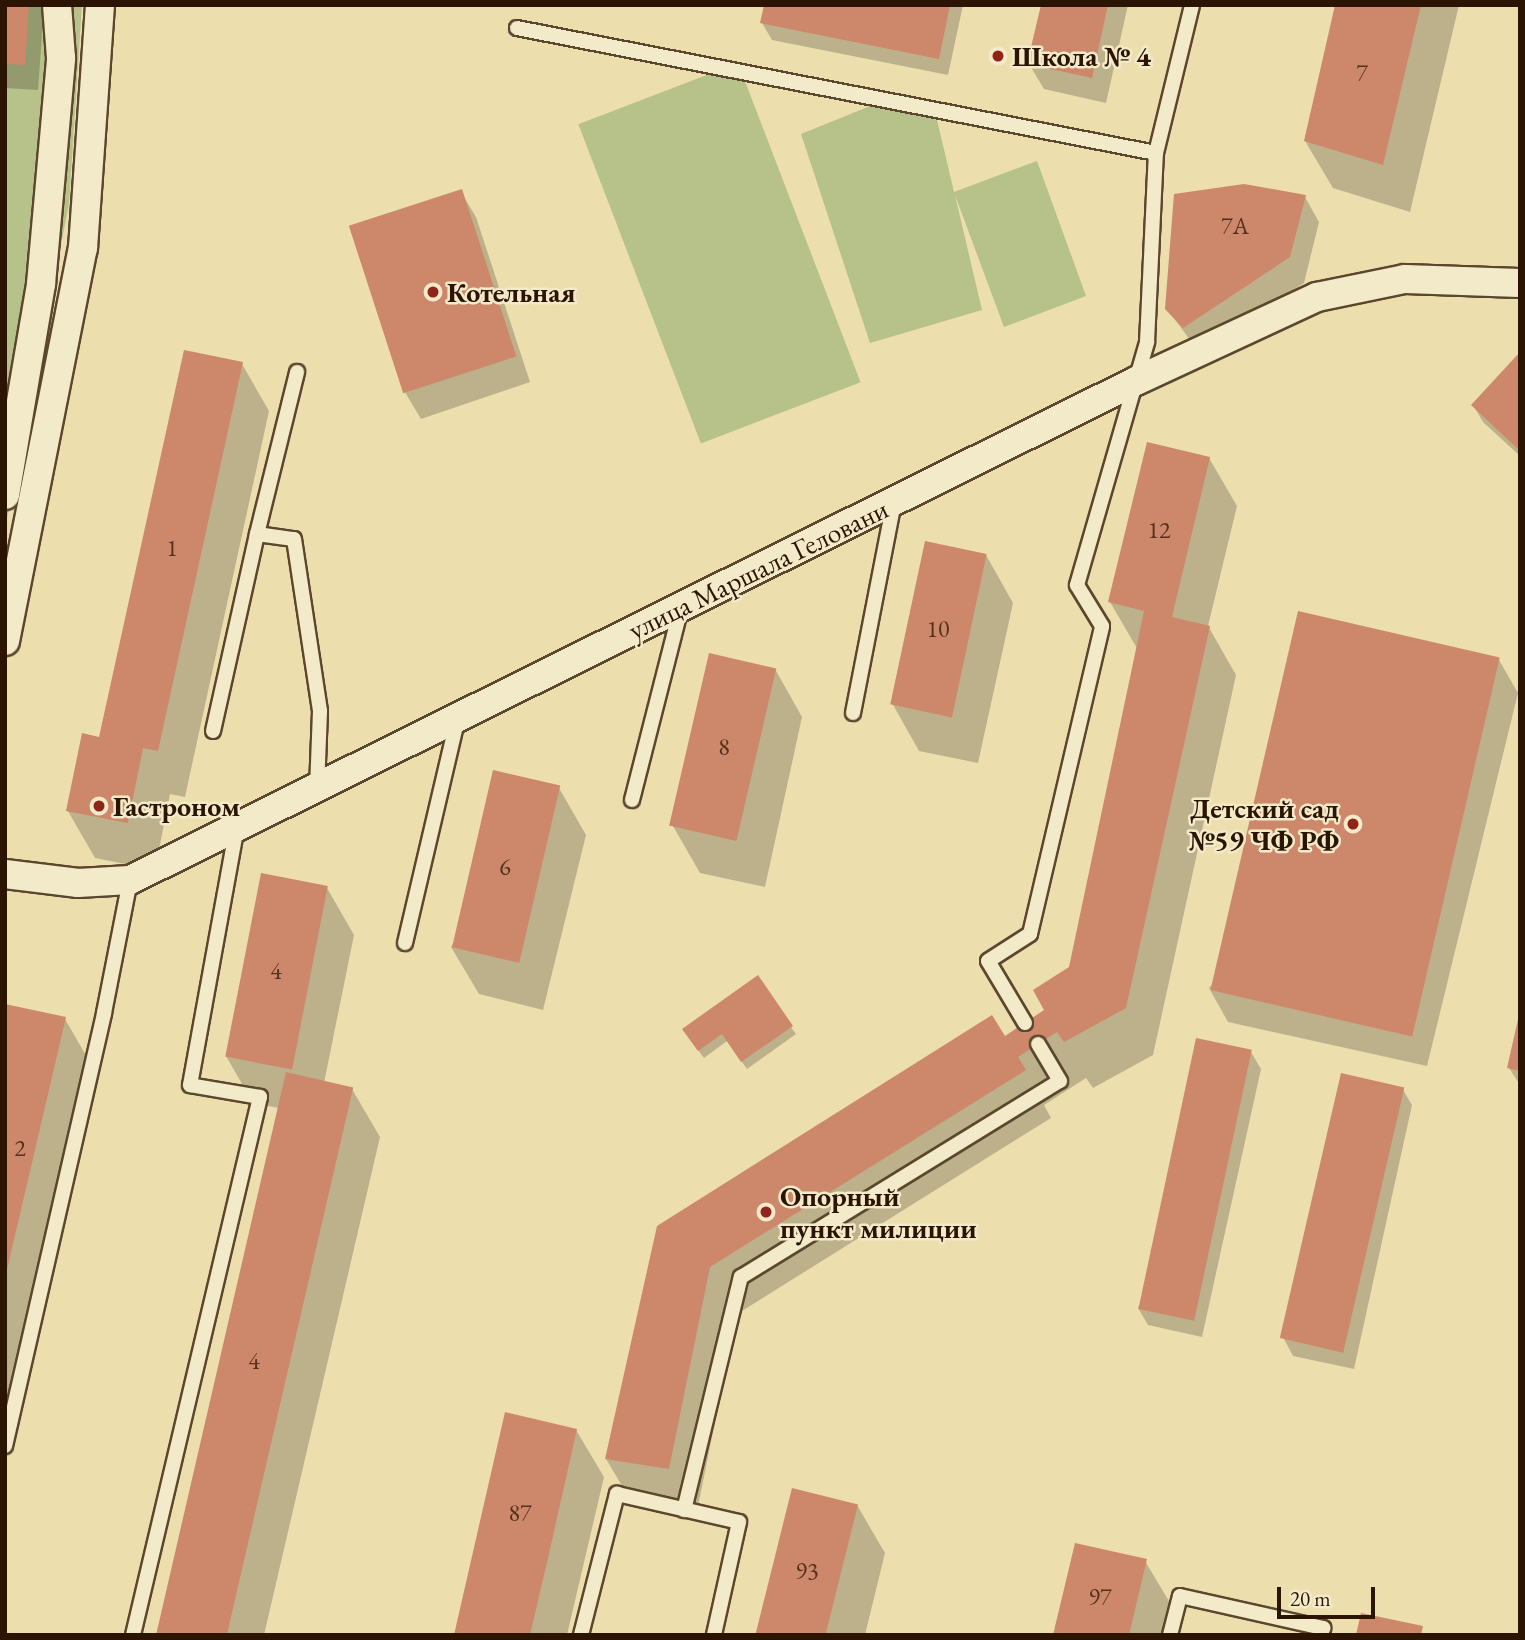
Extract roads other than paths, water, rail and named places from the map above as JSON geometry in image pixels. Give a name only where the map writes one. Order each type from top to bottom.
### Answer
[{"type":"street","points":[[5,495],[41,284],[61,58],[57,5]]},
{"type":"street","points":[[5,641],[83,248],[102,7]]},
{"type":"street","name":"улица Маршала Геловани","points":[[5,874],[78,883],[130,880],[1136,381],[1317,297],[1405,279],[1520,283]]},
{"type":"lane","points":[[1025,1023],[988,961],[1030,934],[1102,626],[1077,585],[1147,341],[1156,153],[1192,5]]},
{"type":"lane","points":[[517,28],[1156,153]]},
{"type":"lane","points":[[213,731],[297,372]]},
{"type":"lane","points":[[853,713],[894,502]]},
{"type":"lane","points":[[257,534],[294,539],[320,711],[317,788]]},
{"type":"lane","points":[[632,800],[681,607]]},
{"type":"lane","points":[[405,943],[458,717]]},
{"type":"lane","points":[[133,1635],[260,1097],[190,1085],[237,827]]},
{"type":"lane","points":[[5,1446],[104,1013],[130,880]]},
{"type":"lane","points":[[684,1510],[741,1277],[1060,1081],[1038,1044]]},
{"type":"lane","points":[[581,1635],[617,1494],[739,1522],[714,1635]]},
{"type":"lane","points":[[1170,1635],[1180,1596],[1323,1628],[1321,1635]]},
{"type":"place","name":"Школа № 4","points":[[998,56]]},
{"type":"place","name":"Котельная","points":[[433,292]]},
{"type":"place","name":"Гастроном","points":[[99,806]]},
{"type":"place","name":"Детский сад №59 ЧФ РФ","points":[[1353,824]]},
{"type":"place","name":"Опорный пункт милиции","points":[[766,1212]]}]
